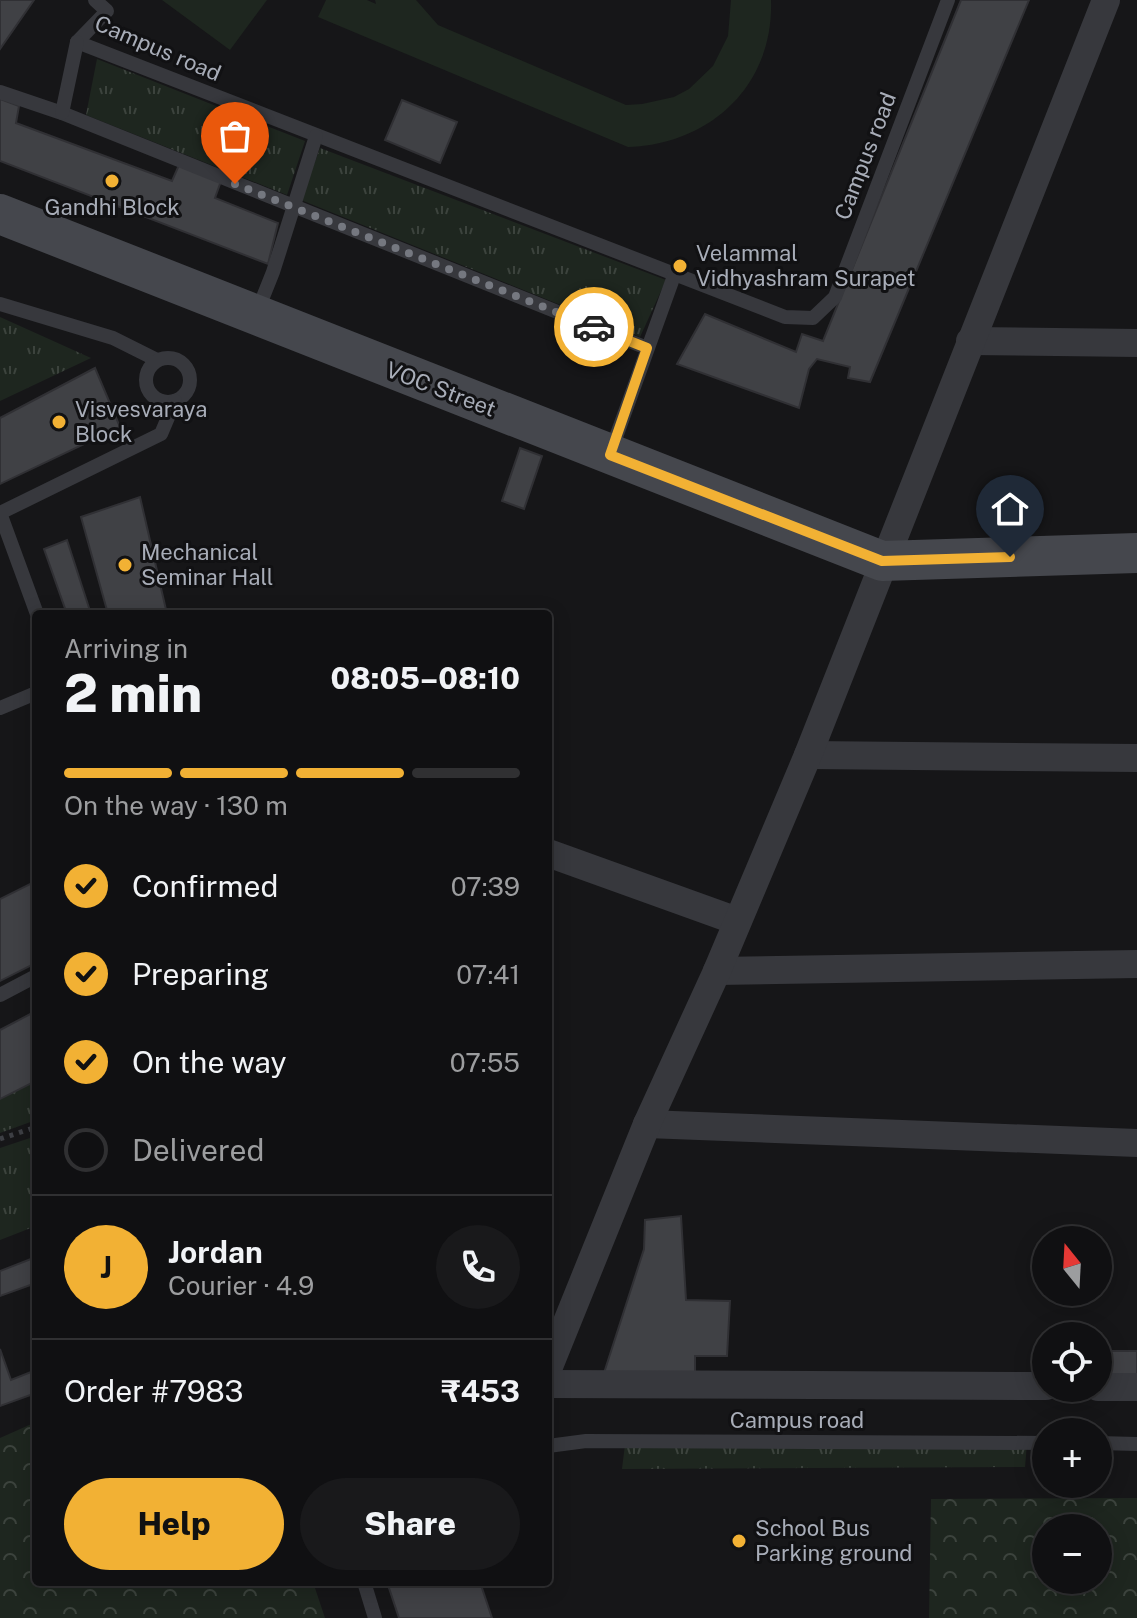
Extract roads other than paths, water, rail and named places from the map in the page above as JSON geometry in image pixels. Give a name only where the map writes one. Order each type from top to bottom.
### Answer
[{"type":"street","points":[[552,1359],[647,1124],[717,971],[808,755],[1106,0]]},
{"type":"street","name":"VOC Street","points":[[0,214],[882,561]]},
{"type":"street","points":[[970,341],[1137,343]]},
{"type":"street","points":[[882,561],[1137,553]]},
{"type":"street","points":[[808,755],[1137,758]]},
{"type":"street","points":[[552,854],[737,921]]},
{"type":"street","points":[[717,971],[1137,964]]},
{"type":"street","points":[[647,1124],[1137,1143]]},
{"type":"street","points":[[552,1384],[1032,1386]]},
{"type":"street","points":[[1112,1387],[1137,1387]]},
{"type":"lane","name":"Campus road","points":[[95,0],[107,11],[77,42],[785,317],[813,318],[835,297],[948,0]]},
{"type":"lane","points":[[62,113],[77,42]]},
{"type":"lane","points":[[0,92],[62,113],[647,348]]},
{"type":"lane","points":[[255,316],[273,272],[316,136]]},
{"type":"lane","points":[[610,455],[675,273]]},
{"type":"lane","points":[[0,304],[113,338],[157,360],[175,358],[189,370],[189,389],[175,401],[161,434],[0,513],[36,610]]},
{"type":"lane","points":[[157,360],[146,375],[146,384],[156,399],[175,401]]},
{"type":"lane","points":[[0,708],[32,695]]},
{"type":"lane","points":[[0,995],[32,978]]},
{"type":"lane","name":"Campus road","points":[[552,1445],[586,1441],[1032,1443]]},
{"type":"lane","points":[[1112,1443],[1137,1444]]},
{"type":"lane","points":[[365,1586],[375,1618]]},
{"type":"place","name":"Gandhi Block","points":[[112,181]]},
{"type":"place","name":"Velammal Vidhyashram Surapet","points":[[680,266]]},
{"type":"place","name":"Visvesvaraya Block","points":[[59,422]]},
{"type":"place","name":"Mechanical Seminar Hall","points":[[125,565]]},
{"type":"place","name":"School Bus Parking ground","points":[[739,1541]]}]
